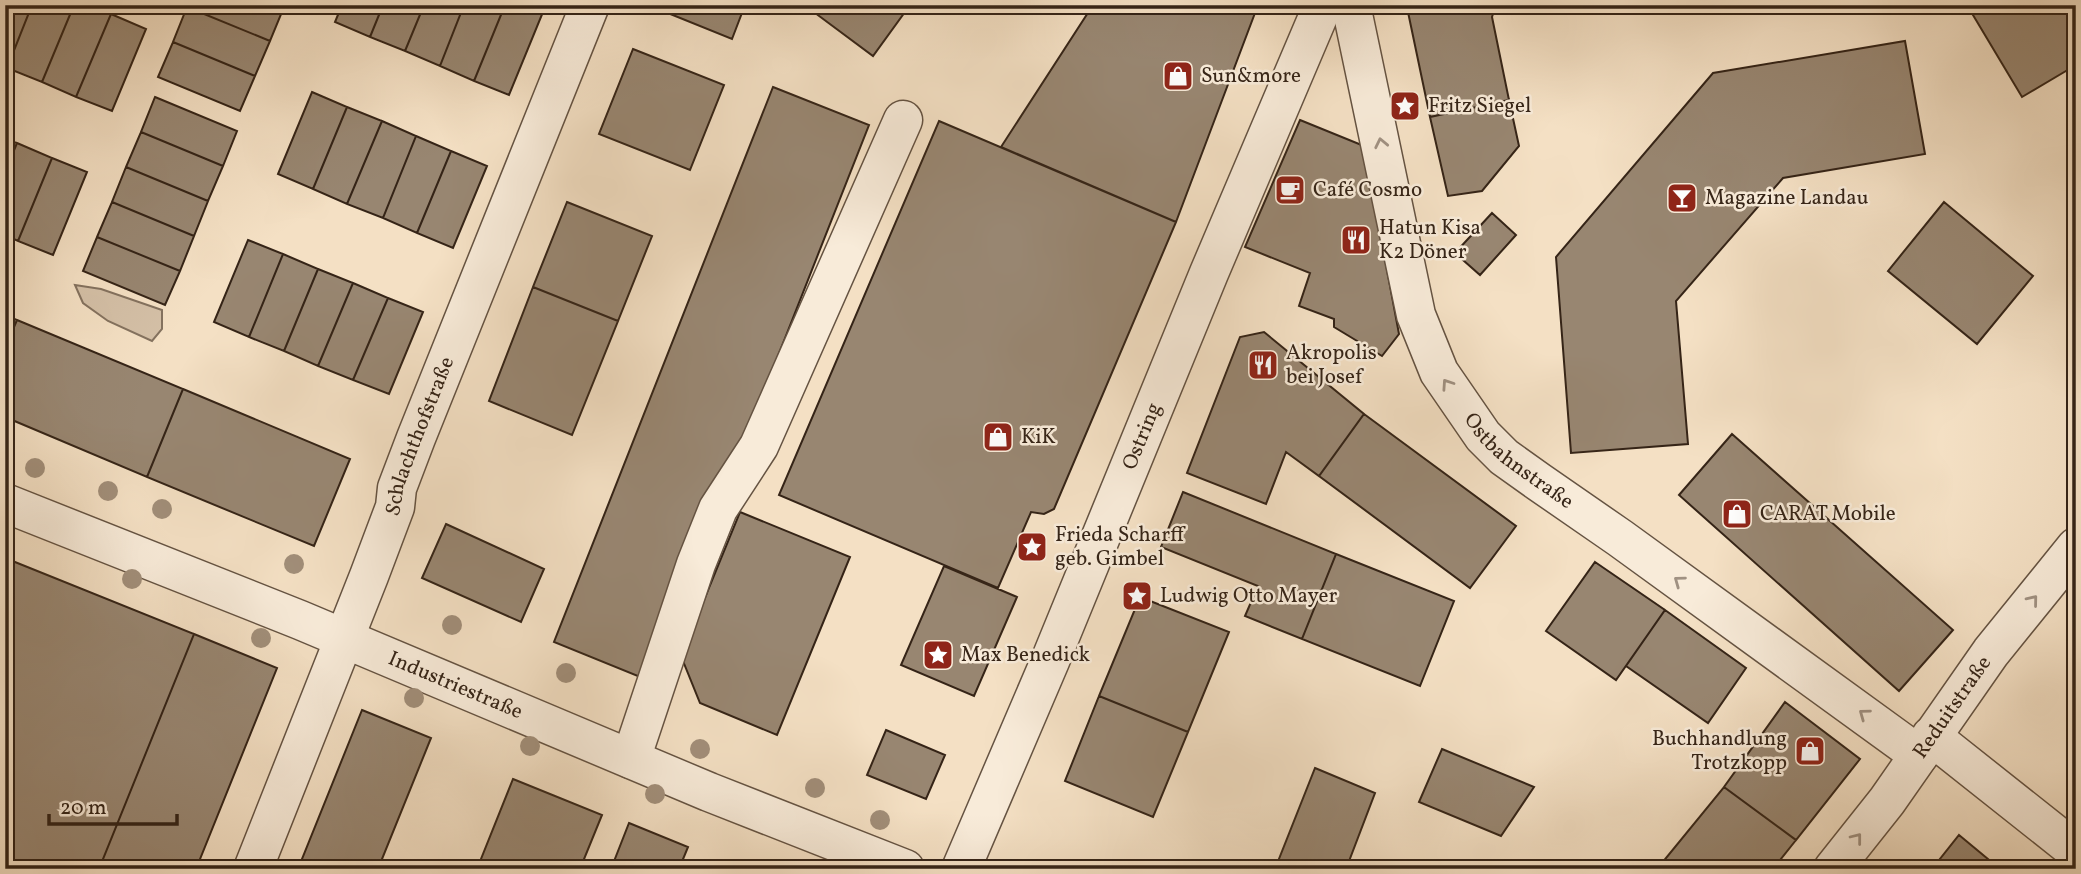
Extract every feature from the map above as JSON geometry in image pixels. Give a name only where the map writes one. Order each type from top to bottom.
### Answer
[{"type":"street","name":"Schlachthofstraße","points":[[253,869],[395,508],[397,488],[402,475],[590,5]]},
{"type":"street","name":"Ostring","points":[[961,869],[1051,661],[1209,273],[1323,5]]},
{"type":"street","name":"Ostbahnstraße","points":[[1351,5],[1416,315],[1439,372],[1483,436],[1504,457],[1539,482],[2076,851]]},
{"type":"street","points":[[631,759],[696,564],[718,509],[759,446],[903,120]]},
{"type":"street","name":"Industriestraße","points":[[5,503],[344,638],[631,759],[905,869]]},
{"type":"street","name":"Reduitstraße","points":[[1833,869],[1887,801],[1991,652],[2076,547]]},
{"type":"shaded area","points":[[75,285],[101,289],[162,310],[162,329],[152,341],[108,321],[83,303]]},
{"type":"building","points":[[5,5],[32,5],[7,68],[5,67]]},
{"type":"building","points":[[32,5],[74,5],[42,82],[7,68]]},
{"type":"building","points":[[74,5],[89,5],[111,14],[76,97],[42,82]]},
{"type":"building","points":[[342,5],[383,5],[370,37],[335,22]]},
{"type":"building","points":[[383,5],[424,5],[405,51],[370,37]]},
{"type":"building","points":[[424,5],[464,5],[440,66],[405,51]]},
{"type":"building","points":[[464,5],[505,5],[474,81],[440,66]]},
{"type":"building","points":[[505,5],[526,5],[543,12],[509,95],[474,81]]},
{"type":"building","points":[[648,5],[745,5],[732,39]]},
{"type":"building","points":[[910,5],[873,56],[807,7]]},
{"type":"building","points":[[1093,5],[1258,5],[1176,222],[1001,147]]},
{"type":"building","points":[[1411,5],[1496,5],[1492,17],[1509,100],[1430,117],[1408,12]]},
{"type":"building","points":[[1967,5],[2062,5],[2076,27],[2076,65],[2022,97]]},
{"type":"building","points":[[187,7],[284,7],[270,41]]},
{"type":"building","points":[[187,7],[270,41],[255,76],[173,42]]},
{"type":"building","points":[[111,14],[146,29],[112,111],[76,97]]},
{"type":"building","points":[[1905,41],[1925,154],[1783,178],[1676,301],[1688,444],[1571,453],[1556,257],[1713,73]]},
{"type":"building","points":[[173,42],[255,76],[240,111],[158,77]]},
{"type":"building","points":[[633,49],[724,85],[690,170],[599,134]]},
{"type":"building","points":[[773,87],[869,125],[650,681],[554,642]]},
{"type":"building","points":[[312,92],[347,107],[313,189],[278,174]]},
{"type":"building","points":[[155,97],[237,131],[223,166],[141,132]]},
{"type":"building","points":[[1509,100],[1519,146],[1482,191],[1448,196],[1430,117]]},
{"type":"building","points":[[347,107],[382,121],[347,204],[313,189]]},
{"type":"building","points":[[1300,120],[1364,146],[1399,334],[1382,356],[1334,327],[1334,319],[1299,306],[1310,273],[1245,247]]},
{"type":"building","points":[[382,121],[416,136],[383,218],[347,204]]},
{"type":"building","points":[[939,121],[1176,222],[1054,509],[1044,514],[1031,512],[998,588],[779,495]]},
{"type":"building","points":[[141,132],[223,166],[208,201],[126,167]]},
{"type":"building","points":[[416,136],[451,151],[417,233],[383,218]]},
{"type":"building","points":[[5,139],[17,143],[5,172]]},
{"type":"building","points":[[17,143],[52,158],[18,241],[5,235],[5,172]]},
{"type":"building","points":[[451,151],[487,166],[453,248],[417,233]]},
{"type":"building","points":[[52,158],[87,172],[53,255],[18,241]]},
{"type":"building","points":[[126,167],[208,201],[194,236],[112,202]]},
{"type":"building","points":[[112,202],[194,236],[180,271],[97,237]]},
{"type":"building","points":[[567,202],[652,236],[618,321],[533,287]]},
{"type":"building","points":[[1944,202],[2033,276],[1977,344],[1888,271]]},
{"type":"building","points":[[1492,213],[1516,235],[1480,275],[1455,253]]},
{"type":"building","points":[[97,237],[180,271],[165,305],[83,271]]},
{"type":"building","points":[[248,240],[283,254],[249,337],[214,322]]},
{"type":"building","points":[[283,254],[318,269],[284,351],[249,337]]},
{"type":"building","points":[[318,269],[353,283],[318,366],[284,351]]},
{"type":"building","points":[[353,283],[388,298],[353,380],[318,366]]},
{"type":"building","points":[[533,287],[618,321],[572,435],[489,401]]},
{"type":"building","points":[[388,298],[423,312],[389,394],[353,380]]},
{"type":"building","points":[[5,315],[17,320],[5,348]]},
{"type":"building","points":[[17,320],[183,389],[147,477],[5,417],[5,348]]},
{"type":"building","points":[[1264,332],[1364,414],[1319,476],[1286,452],[1266,504],[1187,473],[1240,337]]},
{"type":"building","points":[[183,389],[350,459],[314,546],[147,477]]},
{"type":"building","points":[[1364,414],[1516,526],[1470,588],[1319,476]]},
{"type":"building","points":[[1732,434],[1953,630],[1899,691],[1679,495]]},
{"type":"building","points":[[1183,492],[1336,554],[1302,639],[1245,616],[1258,586],[1161,547]]},
{"type":"building","points":[[740,512],[850,557],[777,735],[700,703],[681,656]]},
{"type":"building","points":[[446,524],[544,569],[521,622],[422,578]]},
{"type":"building","points":[[1336,554],[1454,601],[1420,686],[1302,639]]},
{"type":"building","points":[[5,558],[194,634],[99,869],[5,869]]},
{"type":"building","points":[[1595,562],[1665,610],[1616,680],[1546,631]]},
{"type":"building","points":[[944,566],[1017,597],[974,696],[901,665]]},
{"type":"building","points":[[1140,597],[1229,632],[1188,732],[1099,696]]},
{"type":"building","points":[[1665,610],[1746,668],[1708,723],[1626,666]]},
{"type":"building","points":[[194,634],[277,668],[196,869],[99,869]]},
{"type":"building","points":[[1099,696],[1188,732],[1153,817],[1065,781]]},
{"type":"building","points":[[1785,702],[1860,759],[1796,840],[1724,787]]},
{"type":"building","points":[[362,710],[431,738],[378,869],[298,869]]},
{"type":"building","points":[[886,730],[945,755],[926,799],[867,775]]},
{"type":"building","points":[[1442,749],[1534,787],[1501,836],[1419,802]]},
{"type":"building","points":[[1315,768],[1375,793],[1346,869],[1275,869]]},
{"type":"building","points":[[513,779],[602,815],[580,869],[477,869]]},
{"type":"building","points":[[1724,787],[1796,840],[1773,869],[1657,869]]},
{"type":"building","points":[[629,823],[688,847],[679,869],[611,869]]},
{"type":"building","points":[[1959,835],[2000,869],[1932,869]]},
{"type":"building","points":[[1576,864],[1599,869],[1549,869]]},
{"type":"place","name":"Sun&more","points":[[1178,76]]},
{"type":"place","name":"Fritz Siegel","points":[[1405,106]]},
{"type":"place","name":"Café Cosmo","points":[[1290,190]]},
{"type":"place","name":"Magazine Landau","points":[[1682,198]]},
{"type":"place","name":"Hatun Kisa K2 Döner","points":[[1356,240]]},
{"type":"place","name":"Akropolis bei Josef","points":[[1263,365]]},
{"type":"place","name":"KiK","points":[[998,437]]},
{"type":"place","name":"CARAT Mobile","points":[[1737,514]]},
{"type":"place","name":"Frieda Scharff geb. Gimbel","points":[[1032,547]]},
{"type":"place","name":"Ludwig Otto Mayer","points":[[1137,596]]},
{"type":"place","name":"Max Benedick","points":[[938,655]]},
{"type":"place","name":"Buchhandlung Trotzkopp","points":[[1810,751]]}]
